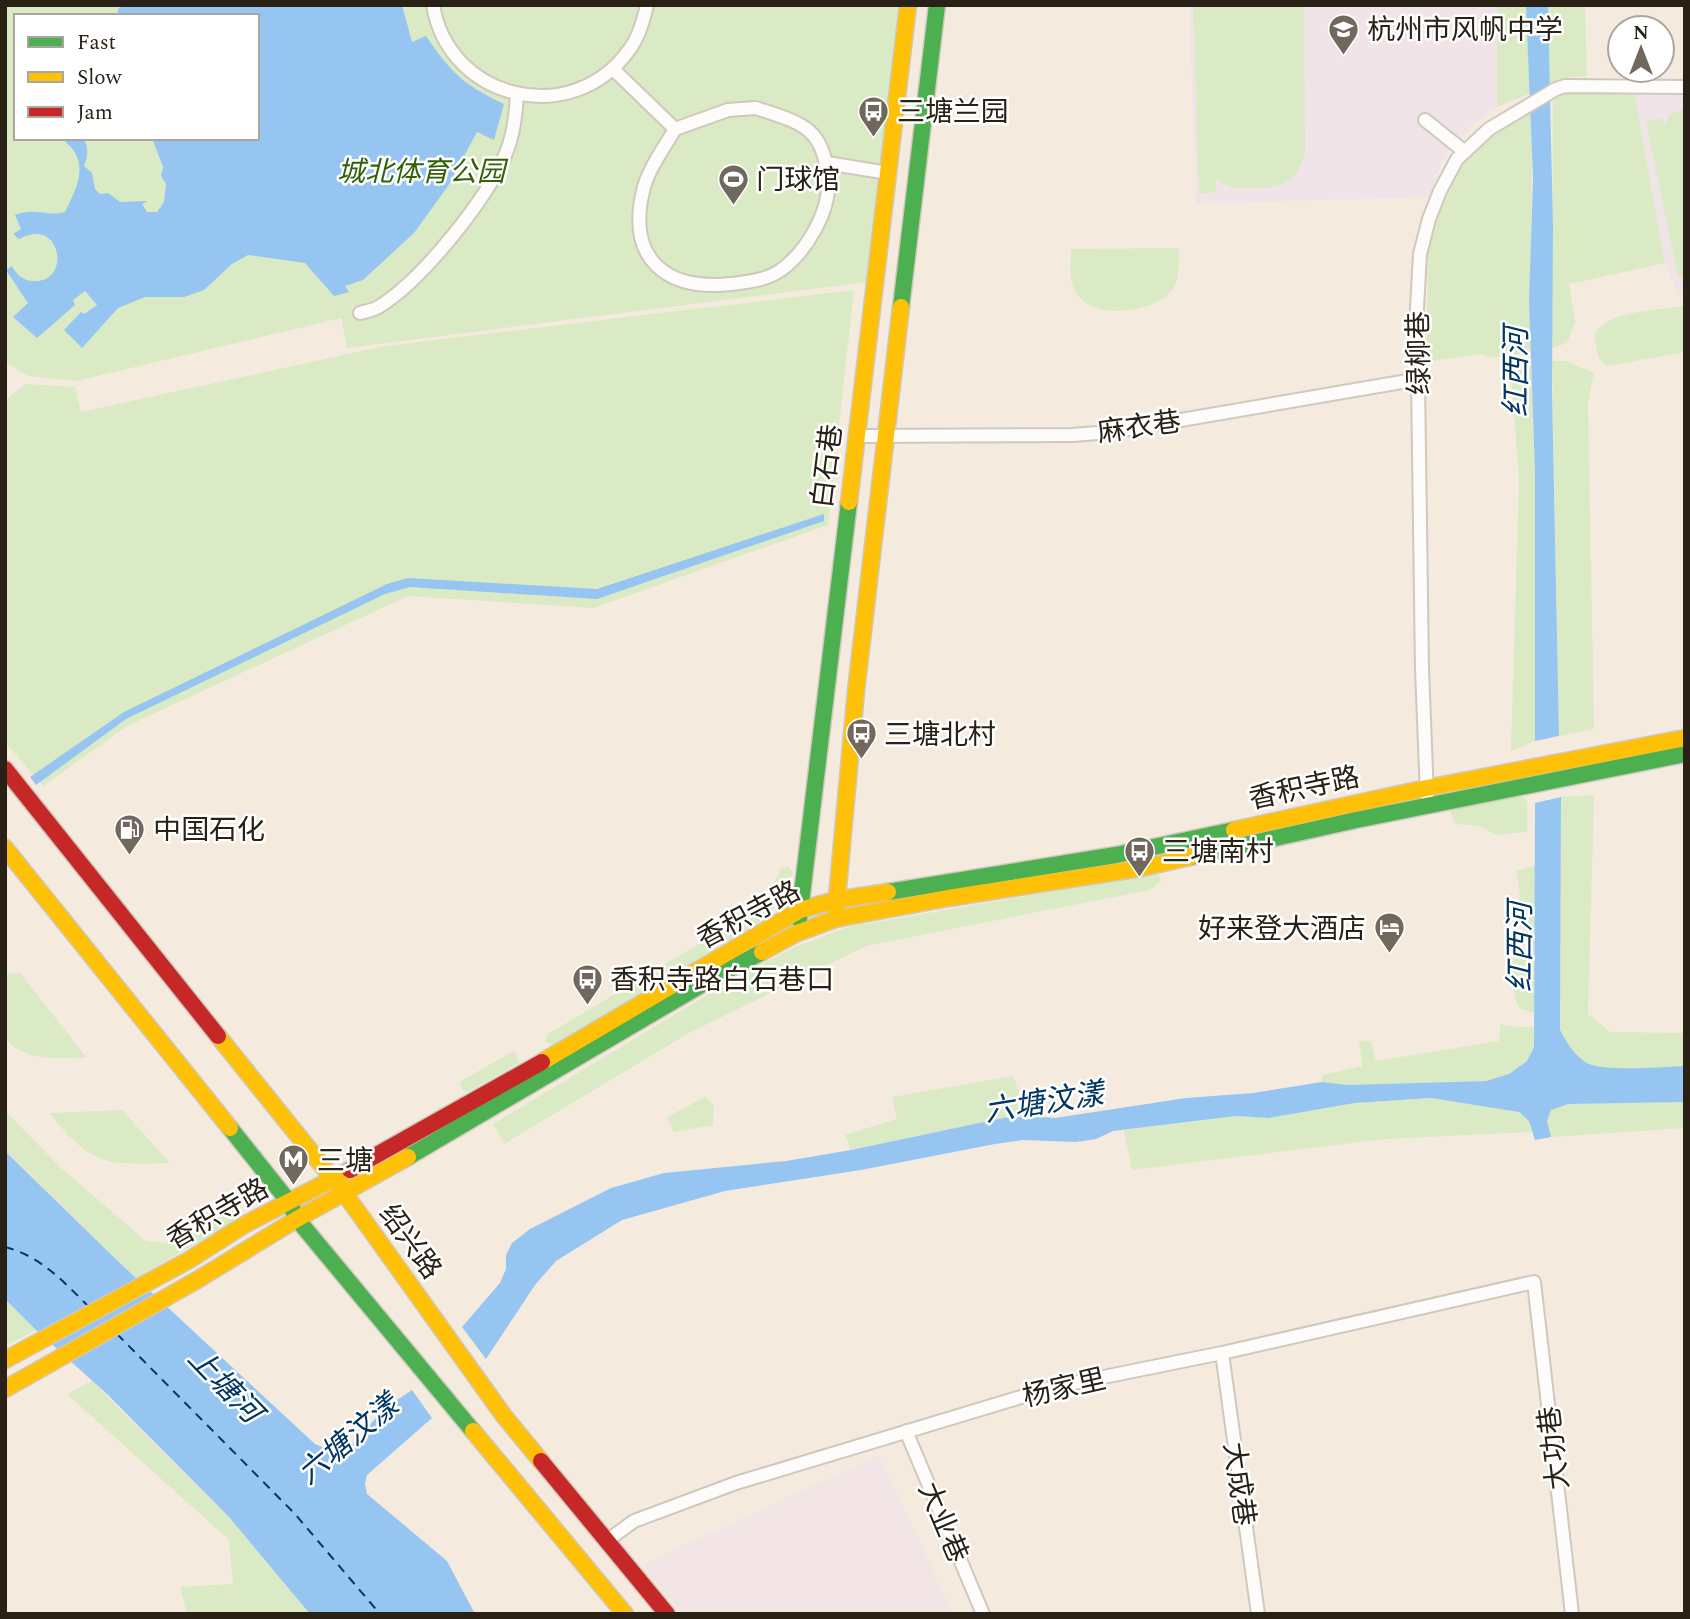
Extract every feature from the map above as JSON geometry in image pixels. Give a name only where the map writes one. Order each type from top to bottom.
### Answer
[{"type":"main road","name":"白石巷","points":[[797,933],[908,5]]},
{"type":"main road","name":"白石巷","points":[[835,919],[856,691],[937,5]]},
{"type":"main road","name":"香积寺路","points":[[5,1360],[189,1261],[244,1225],[541,1063],[800,911],[836,900],[1116,855],[1427,788],[1685,738]]},
{"type":"main road","name":"香积寺路","points":[[5,1389],[197,1280],[297,1219],[345,1194],[711,979],[797,933],[835,919],[948,898],[1141,868],[1685,754]]},
{"type":"main road","name":"绍兴路","points":[[5,769],[333,1178],[504,1416],[667,1614]]},
{"type":"main road","points":[[5,848],[289,1202],[297,1219],[625,1614]]},
{"type":"street","points":[[433,5],[436,20],[448,46],[466,68],[490,85],[517,94],[542,97],[568,93],[592,84],[613,69],[630,49],[642,26],[647,5]]},
{"type":"street","points":[[613,69],[675,129]]},
{"type":"street","name":"绿柳巷","points":[[1428,806],[1422,669],[1416,308],[1420,254],[1429,219],[1457,159],[1489,128],[1556,89],[1583,85],[1685,87]]},
{"type":"street","points":[[360,313],[379,307],[408,282],[437,254],[479,200],[506,153],[516,115],[517,94]]},
{"type":"street","points":[[756,108],[792,120],[817,137],[827,163],[829,185],[823,219],[804,246],[781,270],[756,281],[720,285],[684,282],[664,272],[650,260],[639,235],[643,190],[675,129],[728,110],[756,108]]},
{"type":"street","points":[[1425,120],[1465,152]]},
{"type":"street","points":[[827,163],[888,173]]},
{"type":"street","name":"麻衣巷","points":[[856,436],[1072,435],[1111,432],[1419,379]]},
{"type":"street","name":"杨家里","points":[[608,1540],[634,1521],[736,1483],[1054,1387],[1222,1353],[1534,1282]]},
{"type":"street","name":"大功巷","points":[[1534,1282],[1572,1614]]},
{"type":"street","name":"大成巷","points":[[1222,1353],[1258,1614]]},
{"type":"street","name":"大业巷","points":[[906,1431],[983,1614]]},
{"type":"shaded area","name":"杭州市风帆中学","points":[[1189,5],[1497,5],[1497,107],[1475,123],[1443,160],[1429,197],[1196,204]]},
{"type":"shaded area","points":[[1634,91],[1685,92],[1685,294],[1678,295],[1665,263]]},
{"type":"shaded area","points":[[879,1455],[953,1614],[682,1614],[642,1565]]},
{"type":"green space","name":"城北体育公园","points":[[5,5],[908,5],[874,281],[347,348],[341,318],[76,381],[28,376],[5,362]]},
{"type":"green space","points":[[1193,5],[1304,5],[1305,153],[1295,176],[1284,184],[1268,188],[1234,188],[1216,178],[1216,192],[1199,194]]},
{"type":"green space","points":[[1497,5],[1526,5],[1531,93],[1497,107]]},
{"type":"green space","points":[[1547,5],[1585,5],[1587,76],[1569,77],[1550,84]]},
{"type":"green space","points":[[1558,90],[1634,91],[1665,263],[1569,284],[1575,322],[1567,343],[1552,348],[1553,95]]},
{"type":"green space","points":[[1685,108],[1685,277],[1678,278],[1646,122],[1661,118],[1665,126],[1669,115]]},
{"type":"green space","points":[[1531,111],[1531,352],[1492,358],[1481,354],[1426,362],[1428,252],[1438,217],[1462,163],[1492,136]]},
{"type":"green space","points":[[1179,248],[1175,286],[1163,298],[1137,309],[1122,311],[1094,307],[1083,301],[1071,281],[1071,249]]},
{"type":"green space","points":[[854,290],[828,525],[593,608],[408,596],[127,726],[43,786],[5,742],[5,400],[26,384],[75,387],[81,412],[385,346]]},
{"type":"green space","points":[[1685,306],[1685,352],[1607,366],[1599,359],[1594,335],[1610,320],[1635,313]]},
{"type":"green space","points":[[1552,361],[1566,361],[1594,373],[1588,402],[1594,729],[1559,736]]},
{"type":"green space","points":[[1531,366],[1535,473],[1535,741],[1511,751],[1519,480],[1511,371]]},
{"type":"green space","points":[[1594,795],[1588,1014],[1610,1032],[1685,1033],[1685,1066],[1635,1069],[1595,1066],[1578,1056],[1560,1030],[1561,797]]},
{"type":"green space","points":[[1521,796],[1527,801],[1527,832],[1496,835],[1480,826],[1455,824],[1450,810]]},
{"type":"green space","points":[[788,866],[793,873],[768,917],[552,1046],[545,1041],[548,1034],[763,906],[781,869]]},
{"type":"green space","points":[[1535,866],[1534,1013],[1519,1008],[1510,960],[1530,956],[1516,871]]},
{"type":"green space","points":[[1158,873],[1161,881],[1149,890],[866,946],[689,1033],[504,1144],[493,1124],[744,973],[793,948],[848,927]]},
{"type":"green space","points":[[20,973],[87,1058],[33,1055],[14,1047],[5,1039],[5,974]]},
{"type":"green space","points":[[1500,1024],[1534,1027],[1534,1047],[1527,1061],[1509,1074],[1486,1081],[1347,1085],[1322,1082],[1322,1075],[1362,1066],[1359,1040],[1371,1042],[1376,1061],[1499,1041]]},
{"type":"green space","points":[[514,1051],[520,1062],[465,1093],[459,1082]]},
{"type":"green space","points":[[1013,1076],[1018,1089],[1018,1117],[851,1150],[845,1135],[897,1119],[892,1097]]},
{"type":"green space","points":[[705,1097],[714,1105],[713,1125],[674,1132],[667,1117]]},
{"type":"green space","points":[[1432,1098],[1519,1112],[1529,1120],[1532,1132],[1385,1139],[1132,1170],[1124,1130],[1237,1116],[1269,1118],[1355,1103]]},
{"type":"green space","points":[[1685,1102],[1685,1128],[1551,1137],[1547,1121],[1551,1109],[1568,1104]]},
{"type":"green space","points":[[122,1110],[170,1163],[130,1163],[101,1159],[77,1143],[49,1113]]},
{"type":"green space","points":[[5,1111],[60,1167],[146,1241],[163,1243],[235,1204],[243,1216],[136,1278],[5,1150]]},
{"type":"green space","points":[[5,1299],[36,1330],[9,1344],[5,1340]]},
{"type":"green space","points":[[92,1381],[229,1517],[310,1614],[187,1614],[180,1587],[233,1584],[229,1540],[67,1394]]},
{"type":"water","points":[[123,5],[402,5],[412,42],[426,36],[459,77],[478,91],[504,104],[494,140],[477,132],[448,186],[414,233],[363,280],[345,286],[349,292],[334,296],[305,263],[248,255],[232,264],[204,290],[184,297],[145,297],[118,308],[82,348],[64,330],[81,312],[84,314],[97,305],[85,291],[73,300],[75,305],[37,338],[13,317],[28,303],[6,270],[12,266],[20,277],[33,281],[45,279],[53,272],[57,263],[57,252],[53,243],[45,236],[34,234],[19,239],[13,234],[21,229],[15,215],[29,212],[65,212],[78,182],[79,166],[74,151],[64,140],[84,140],[87,152],[84,166],[92,173],[95,189],[100,194],[108,193],[120,202],[148,201],[142,204],[147,212],[157,212],[164,202],[166,184],[161,176],[163,167],[153,140],[259,140],[259,14],[117,14]]},
{"type":"water","points":[[1526,5],[1548,5],[1553,226],[1552,389],[1559,736],[1535,741],[1535,473],[1529,301],[1533,178]]},
{"type":"water","points":[[824,514],[824,521],[597,599],[410,587],[385,594],[126,719],[36,785],[30,777],[124,712],[387,584],[408,578],[597,589]]},
{"type":"water","points":[[1561,797],[1560,1030],[1578,1056],[1595,1066],[1685,1066],[1685,1102],[1568,1104],[1551,1110],[1547,1121],[1551,1137],[1535,1140],[1529,1121],[1519,1112],[1431,1098],[1355,1103],[1269,1118],[1236,1116],[1113,1131],[1096,1139],[1076,1142],[1023,1140],[861,1170],[725,1191],[622,1220],[556,1261],[535,1285],[486,1359],[462,1327],[500,1283],[506,1269],[506,1255],[512,1243],[530,1229],[611,1188],[664,1173],[786,1161],[1003,1118],[1055,1118],[1186,1098],[1253,1093],[1322,1082],[1347,1085],[1486,1081],[1509,1074],[1527,1061],[1534,1047],[1535,803]]},
{"type":"water","name":"上塘河","points":[[5,1151],[122,1265],[315,1444],[334,1452],[348,1449],[385,1408],[412,1390],[432,1418],[367,1475],[367,1494],[447,1561],[475,1614],[310,1614],[229,1517],[108,1395],[5,1299]]},
{"type":"ferry route","points":[[5,1247],[40,1263],[88,1306]]},
{"type":"ferry route","points":[[117,1334],[295,1514],[380,1614]]},
{"type":"traffic: fast","points":[[901,307],[937,5]]},
{"type":"traffic: fast","points":[[799,919],[849,502]]},
{"type":"traffic: fast","points":[[1190,857],[1356,820],[1685,754]]},
{"type":"traffic: fast","points":[[888,892],[1116,855],[1234,830]]},
{"type":"traffic: fast","points":[[408,1157],[711,979],[762,952]]},
{"type":"traffic: fast","points":[[230,1128],[289,1202],[297,1219],[473,1431]]},
{"type":"traffic: slow","points":[[849,502],[908,5]]},
{"type":"traffic: slow","points":[[836,909],[856,691],[901,307]]},
{"type":"traffic: slow","points":[[1234,830],[1427,788],[1685,738]]},
{"type":"traffic: slow","points":[[5,848],[230,1128]]},
{"type":"traffic: slow","points":[[762,952],[797,933],[835,919],[948,898],[1141,868],[1190,857]]},
{"type":"traffic: slow","points":[[542,1062],[800,910],[836,900],[888,892]]},
{"type":"traffic: slow","points":[[218,1036],[345,1194],[504,1416],[541,1461]]},
{"type":"traffic: slow","points":[[5,1389],[408,1157]]},
{"type":"traffic: slow","points":[[5,1360],[189,1260],[244,1225],[350,1170]]},
{"type":"traffic: slow","points":[[473,1431],[625,1614]]},
{"type":"traffic: jam","points":[[5,769],[218,1036]]},
{"type":"traffic: jam","points":[[350,1170],[542,1062]]},
{"type":"traffic: jam","points":[[541,1461],[667,1614]]},
{"type":"place","name":"杭州市风帆中学","points":[[1344,56]]},
{"type":"place","name":"三塘兰园","points":[[874,138]]},
{"type":"place","name":"门球馆","points":[[733,206]]},
{"type":"place","name":"三塘北村","points":[[861,761]]},
{"type":"place","name":"中国石化","points":[[130,856]]},
{"type":"place","name":"三塘南村","points":[[1139,878]]},
{"type":"place","name":"好来登大酒店","points":[[1389,955]]},
{"type":"place","name":"香积寺路白石巷口","points":[[587,1006]]},
{"type":"place","name":"三塘","points":[[294,1187]]},
{"type":"water label","name":"红西河","points":[[1516,372]]},
{"type":"water label","name":"红西河","points":[[1520,947]]},
{"type":"water label","name":"六塘汶漾","points":[[1044,1102]]},
{"type":"water label","name":"六塘汶漾","points":[[348,1439]]}]
